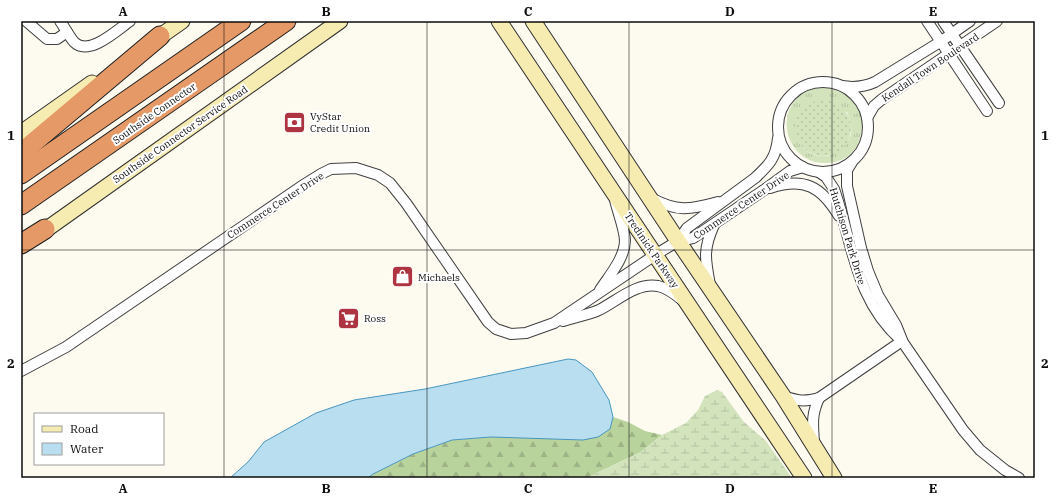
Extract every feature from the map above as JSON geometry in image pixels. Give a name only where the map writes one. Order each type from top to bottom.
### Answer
[{"type":"highway","points":[[21,174],[241,21]]},
{"type":"highway","name":"Southside Connector","points":[[21,205],[286,21]]},
{"type":"highway","points":[[21,154],[160,36]]},
{"type":"highway","points":[[21,244],[45,229]]},
{"type":"street","points":[[26,21],[47,39],[57,39],[67,32]]},
{"type":"street","points":[[60,21],[75,43],[83,47],[94,46],[130,21]]},
{"type":"street","points":[[21,133],[182,21]]},
{"type":"street","name":"Southside Connector Service Road","points":[[21,249],[45,229],[340,21]]},
{"type":"street","name":"Tredinick Parkway","points":[[500,21],[804,478]]},
{"type":"street","points":[[533,21],[783,396],[834,478]]},
{"type":"street","points":[[927,21],[987,111]]},
{"type":"street","points":[[943,21],[999,103]]},
{"type":"street","name":"Kendall Town Boulevard","points":[[840,86],[868,86],[940,42],[970,21]]},
{"type":"street","name":"Kendall Town Boulevard","points":[[867,118],[874,106],[881,100],[997,21]]},
{"type":"street","points":[[816,82],[829,82],[850,91],[858,98],[867,118],[868,130],[860,152],[852,161],[842,168],[831,171],[819,172],[803,167],[794,162],[782,146],[779,136],[778,124],[780,112],[786,101],[794,92],[804,85],[816,82]]},
{"type":"street","name":"Commerce Center Drive","points":[[21,371],[66,347],[321,174],[331,169],[342,168],[356,168],[365,170],[378,175],[390,183],[406,202],[488,322],[496,329],[511,334],[526,333],[554,324],[678,240],[687,228],[755,178],[769,164],[777,150],[779,136]]},
{"type":"street","name":"Hutchison Park Drive","points":[[852,161],[847,170],[847,186],[861,248],[868,271],[878,295],[896,325],[902,341]]},
{"type":"street","name":"Commerce Center Drive","points":[[678,240],[693,238],[714,225],[790,171],[803,167]]},
{"type":"street","name":"Hutchison Park Drive","points":[[819,172],[826,177],[834,188],[858,275],[867,296],[890,330],[902,341],[963,430],[980,450],[1005,470],[1019,478]]},
{"type":"street","points":[[764,190],[783,184],[804,184],[812,187],[824,194],[843,223]]},
{"type":"street","points":[[598,294],[618,262],[624,248],[623,230],[612,190]]},
{"type":"street","points":[[649,197],[666,206],[682,209],[702,207],[724,201]]},
{"type":"street","points":[[711,289],[705,260],[706,248],[714,225]]},
{"type":"street","points":[[554,324],[597,311],[633,291],[648,286],[658,286],[667,290],[688,304]]},
{"type":"street","points":[[783,396],[799,401],[819,398],[902,341]]},
{"type":"street","points":[[814,446],[812,418],[819,398]]},
{"type":"green space","points":[[827,88],[845,95],[857,106],[861,113],[862,131],[858,144],[848,156],[838,161],[820,163],[806,158],[795,148],[788,136],[787,121],[790,108],[799,96],[814,89]],"holes":[[[847,112],[851,126],[849,139],[830,155],[815,155],[800,144],[796,133],[798,115]]]},
{"type":"green space","points":[[818,100],[828,100],[843,108],[849,117],[851,128],[849,139],[843,148],[828,156],[818,156],[807,151],[800,144],[795,133],[795,123],[800,112],[807,105]]},
{"type":"green space","points":[[717,390],[722,392],[744,422],[766,441],[792,478],[586,478],[641,452],[662,435],[686,423],[698,410],[705,396]]},
{"type":"green space","points":[[613,417],[628,422],[645,431],[662,435],[641,452],[586,478],[368,478],[413,454],[452,440],[491,437],[598,437],[609,429]]},
{"type":"water","points":[[568,359],[576,360],[592,372],[609,400],[613,417],[610,429],[598,437],[583,440],[491,437],[452,440],[413,454],[368,478],[230,478],[248,462],[264,442],[316,413],[354,400],[425,389]]},
{"type":"place","name":"VyStar Credit Union","points":[[294,122]]},
{"type":"place","name":"Michaels","points":[[403,277]]},
{"type":"place","name":"Ross","points":[[348,318]]}]
